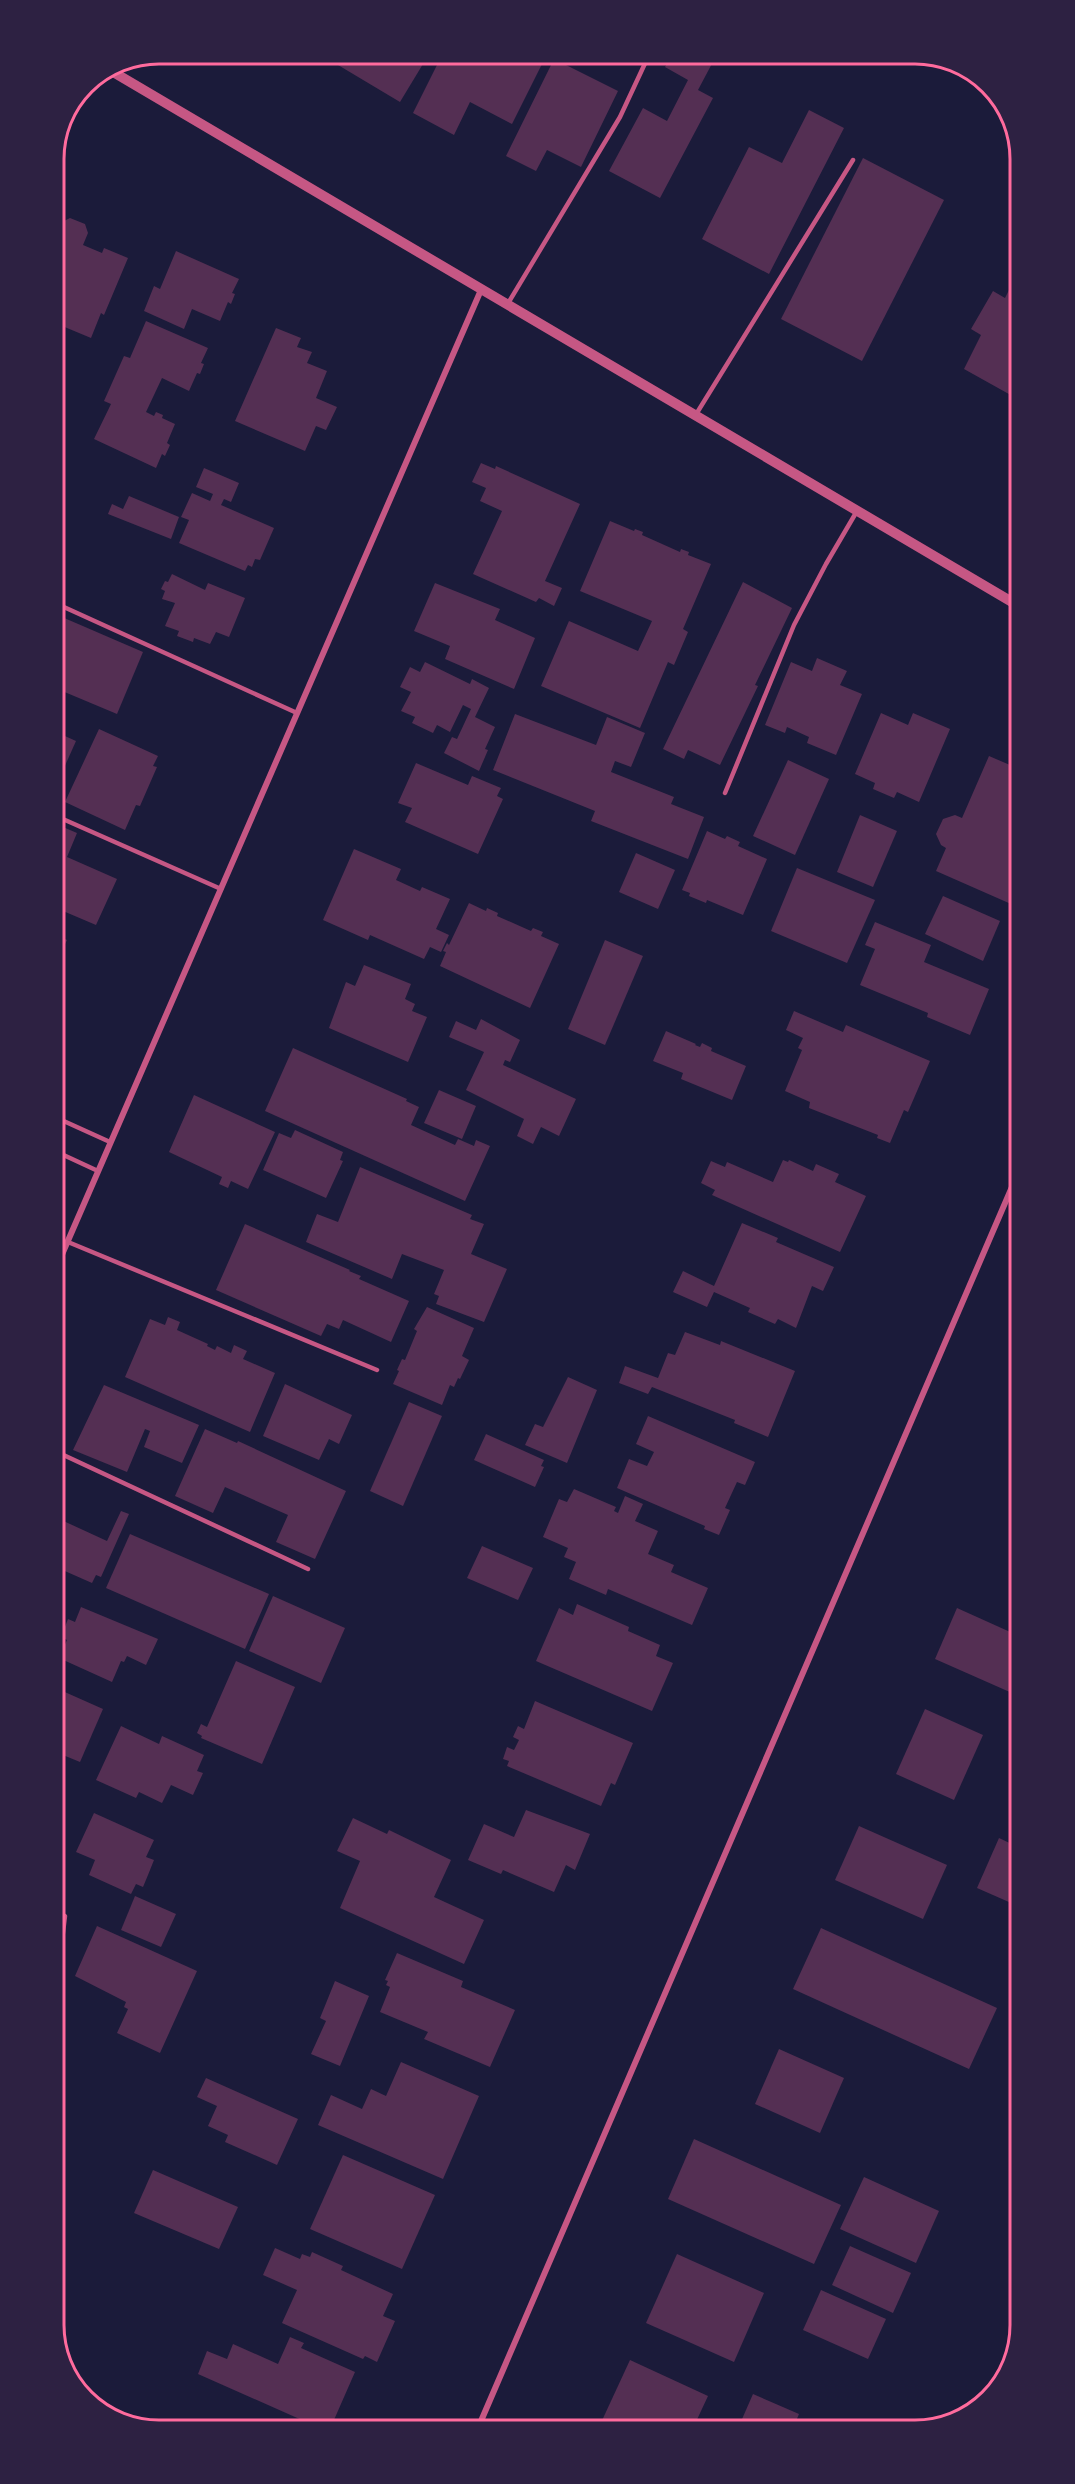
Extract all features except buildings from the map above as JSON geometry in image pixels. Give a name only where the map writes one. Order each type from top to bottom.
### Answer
[{"type":"street","points":[[117,75],[1010,601]]},
{"type":"street","points":[[64,1249],[481,290]]},
{"type":"street","points":[[482,2419],[1010,1192]]},
{"type":"lane","points":[[507,305],[620,117],[644,65]]},
{"type":"lane","points":[[695,416],[853,160]]},
{"type":"lane","points":[[725,793],[794,625],[857,511]]},
{"type":"lane","points":[[65,607],[297,713]]},
{"type":"lane","points":[[65,820],[221,889]]},
{"type":"lane","points":[[65,1121],[110,1142]]},
{"type":"lane","points":[[65,1155],[99,1171]]},
{"type":"lane","points":[[68,1242],[377,1370]]},
{"type":"lane","points":[[64,1455],[308,1569]]}]
